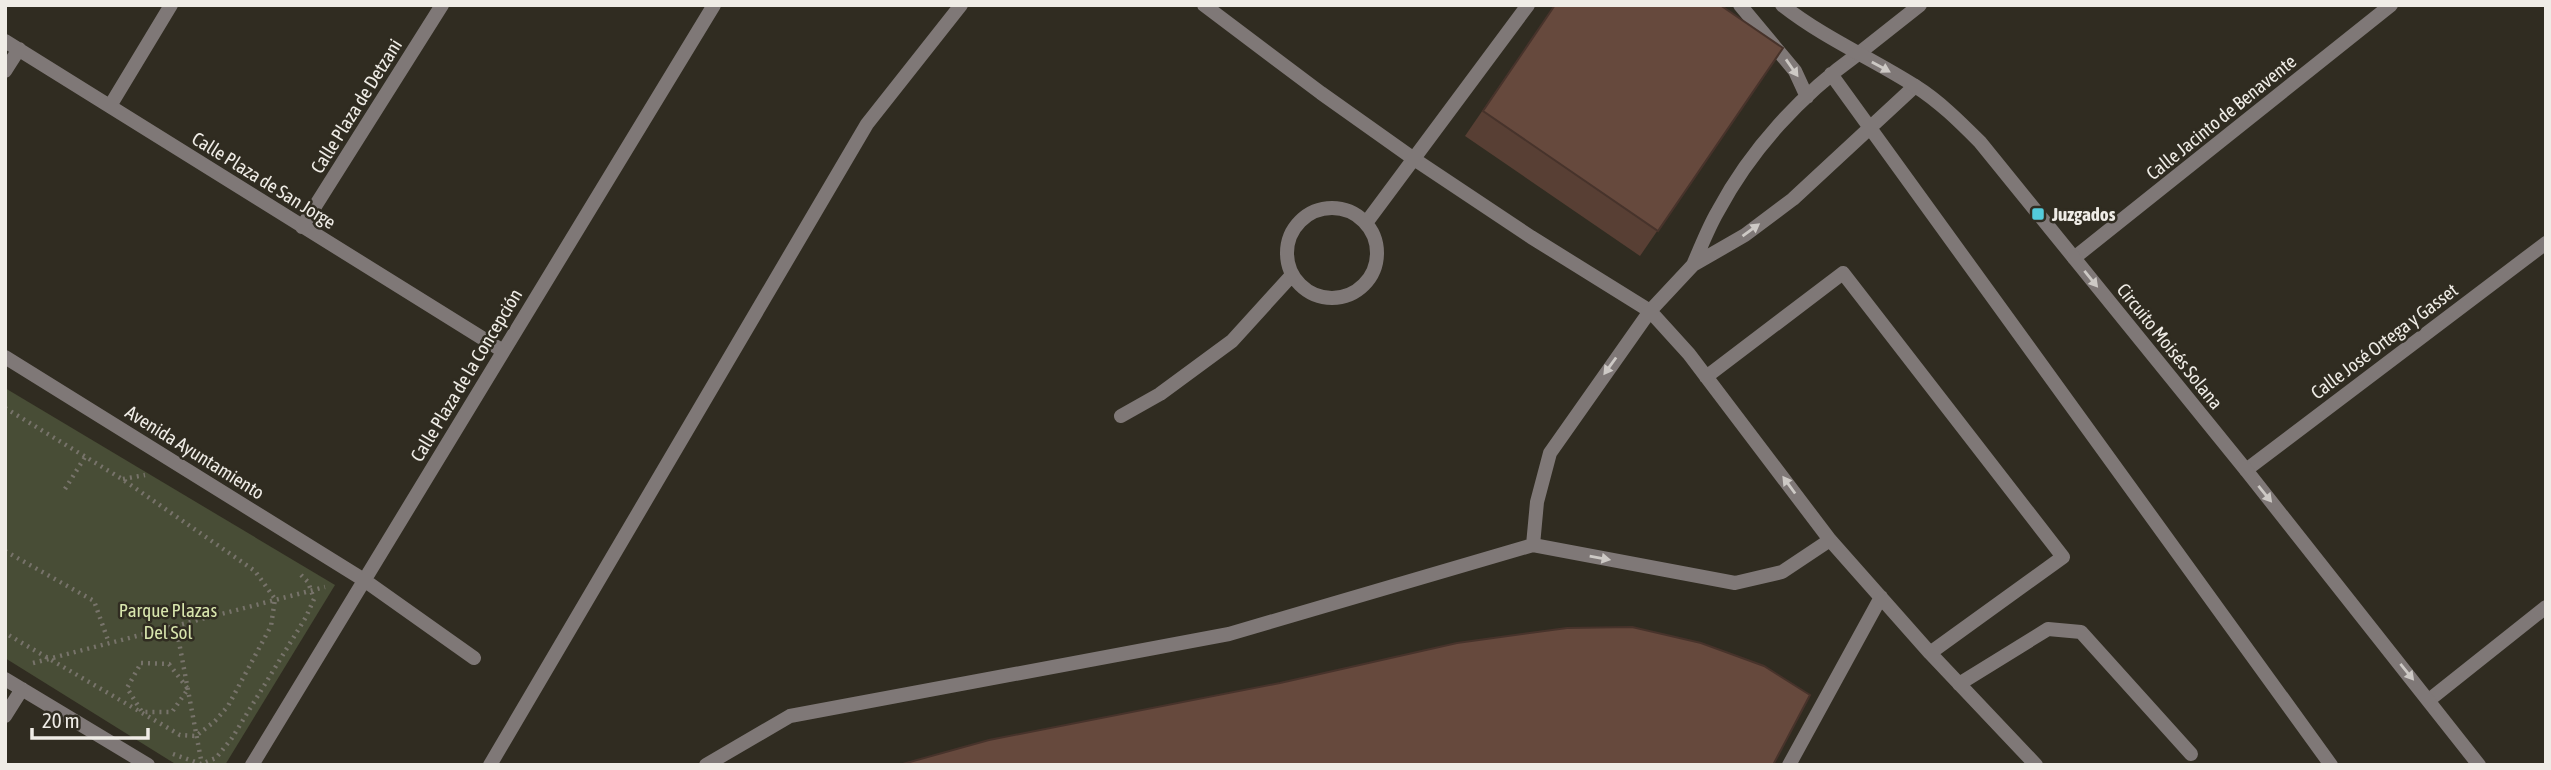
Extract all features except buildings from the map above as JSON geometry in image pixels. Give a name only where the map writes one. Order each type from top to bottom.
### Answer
[{"type":"street","points":[[110,106],[171,5]]},
{"type":"street","name":"Calle Plaza de Detzani","points":[[302,227],[442,5]]},
{"type":"street","name":"Calle Plaza de la Concepción","points":[[252,765],[714,5]]},
{"type":"street","points":[[491,765],[867,124],[961,5]]},
{"type":"street","points":[[1204,5],[1321,93],[1415,159],[1531,237],[1650,311],[1706,377],[1830,540],[1930,653],[2036,765]]},
{"type":"street","points":[[1366,223],[1528,5]]},
{"type":"street","points":[[1740,5],[1795,71],[1807,97]]},
{"type":"street","name":"Circuito Moisés Solana","points":[[1782,5],[1810,27],[1916,86],[1980,142],[2246,470],[2479,765]]},
{"type":"street","points":[[1693,265],[1718,210],[1749,160],[1788,114],[1831,74],[1920,5]]},
{"type":"street","name":"Calle Jacinto de Benavente","points":[[2074,258],[2391,5]]},
{"type":"street","name":"Calle Plaza de San Jorge","points":[[5,41],[503,351]]},
{"type":"street","points":[[5,71],[19,49]]},
{"type":"street","points":[[1831,74],[2331,765]]},
{"type":"street","points":[[1533,545],[1537,502],[1550,453],[1650,311],[1693,265],[1745,235],[1793,199],[1916,86]]},
{"type":"street","points":[[1327,208],[1341,209],[1366,223],[1375,237],[1378,253],[1374,270],[1365,285],[1352,294],[1335,298],[1319,296],[1304,288],[1292,275],[1287,247],[1300,222],[1312,213],[1327,208]]},
{"type":"street","name":"Calle José Ortega y Gasset","points":[[2246,470],[2546,243]]},
{"type":"street","points":[[1706,377],[1843,273],[2063,557],[1930,653]]},
{"type":"street","points":[[1121,416],[1160,394],[1232,341],[1292,275]]},
{"type":"street","name":"Avenida Ayuntamiento","points":[[5,357],[364,580],[474,658]]},
{"type":"street","points":[[706,765],[790,716],[1229,634],[1533,545],[1735,583],[1782,572],[1830,540]]},
{"type":"street","points":[[1789,765],[1881,597]]},
{"type":"street","points":[[2429,700],[2546,607]]},
{"type":"street","points":[[1959,684],[2048,629],[2081,632],[2190,754]]},
{"type":"street","points":[[5,679],[148,765]]},
{"type":"street","points":[[5,716],[22,689]]},
{"type":"path","points":[[5,408],[122,480],[255,570],[275,599],[271,626],[228,706],[196,736],[180,735],[5,633]]},
{"type":"path","points":[[5,416],[15,414]]},
{"type":"path","points":[[65,489],[85,457]]},
{"type":"path","points":[[122,480],[150,474]]},
{"type":"path","points":[[5,551],[94,601],[109,643]]},
{"type":"path","points":[[167,750],[178,757],[202,764],[216,758],[232,738],[306,618],[314,599],[308,582],[295,570]]},
{"type":"path","points":[[40,671],[28,664],[311,590],[364,580]]},
{"type":"path","points":[[176,626],[202,764]]},
{"type":"path","points":[[142,712],[127,688],[141,663],[169,664],[188,689]]},
{"type":"path","points":[[142,712],[172,712],[188,689]]},
{"type":"green space","name":"Parque Plazas Del Sol","points":[[5,388],[335,585],[225,765],[177,765],[5,658]]},
{"type":"place","name":"Juzgados","points":[[2038,214]]}]
